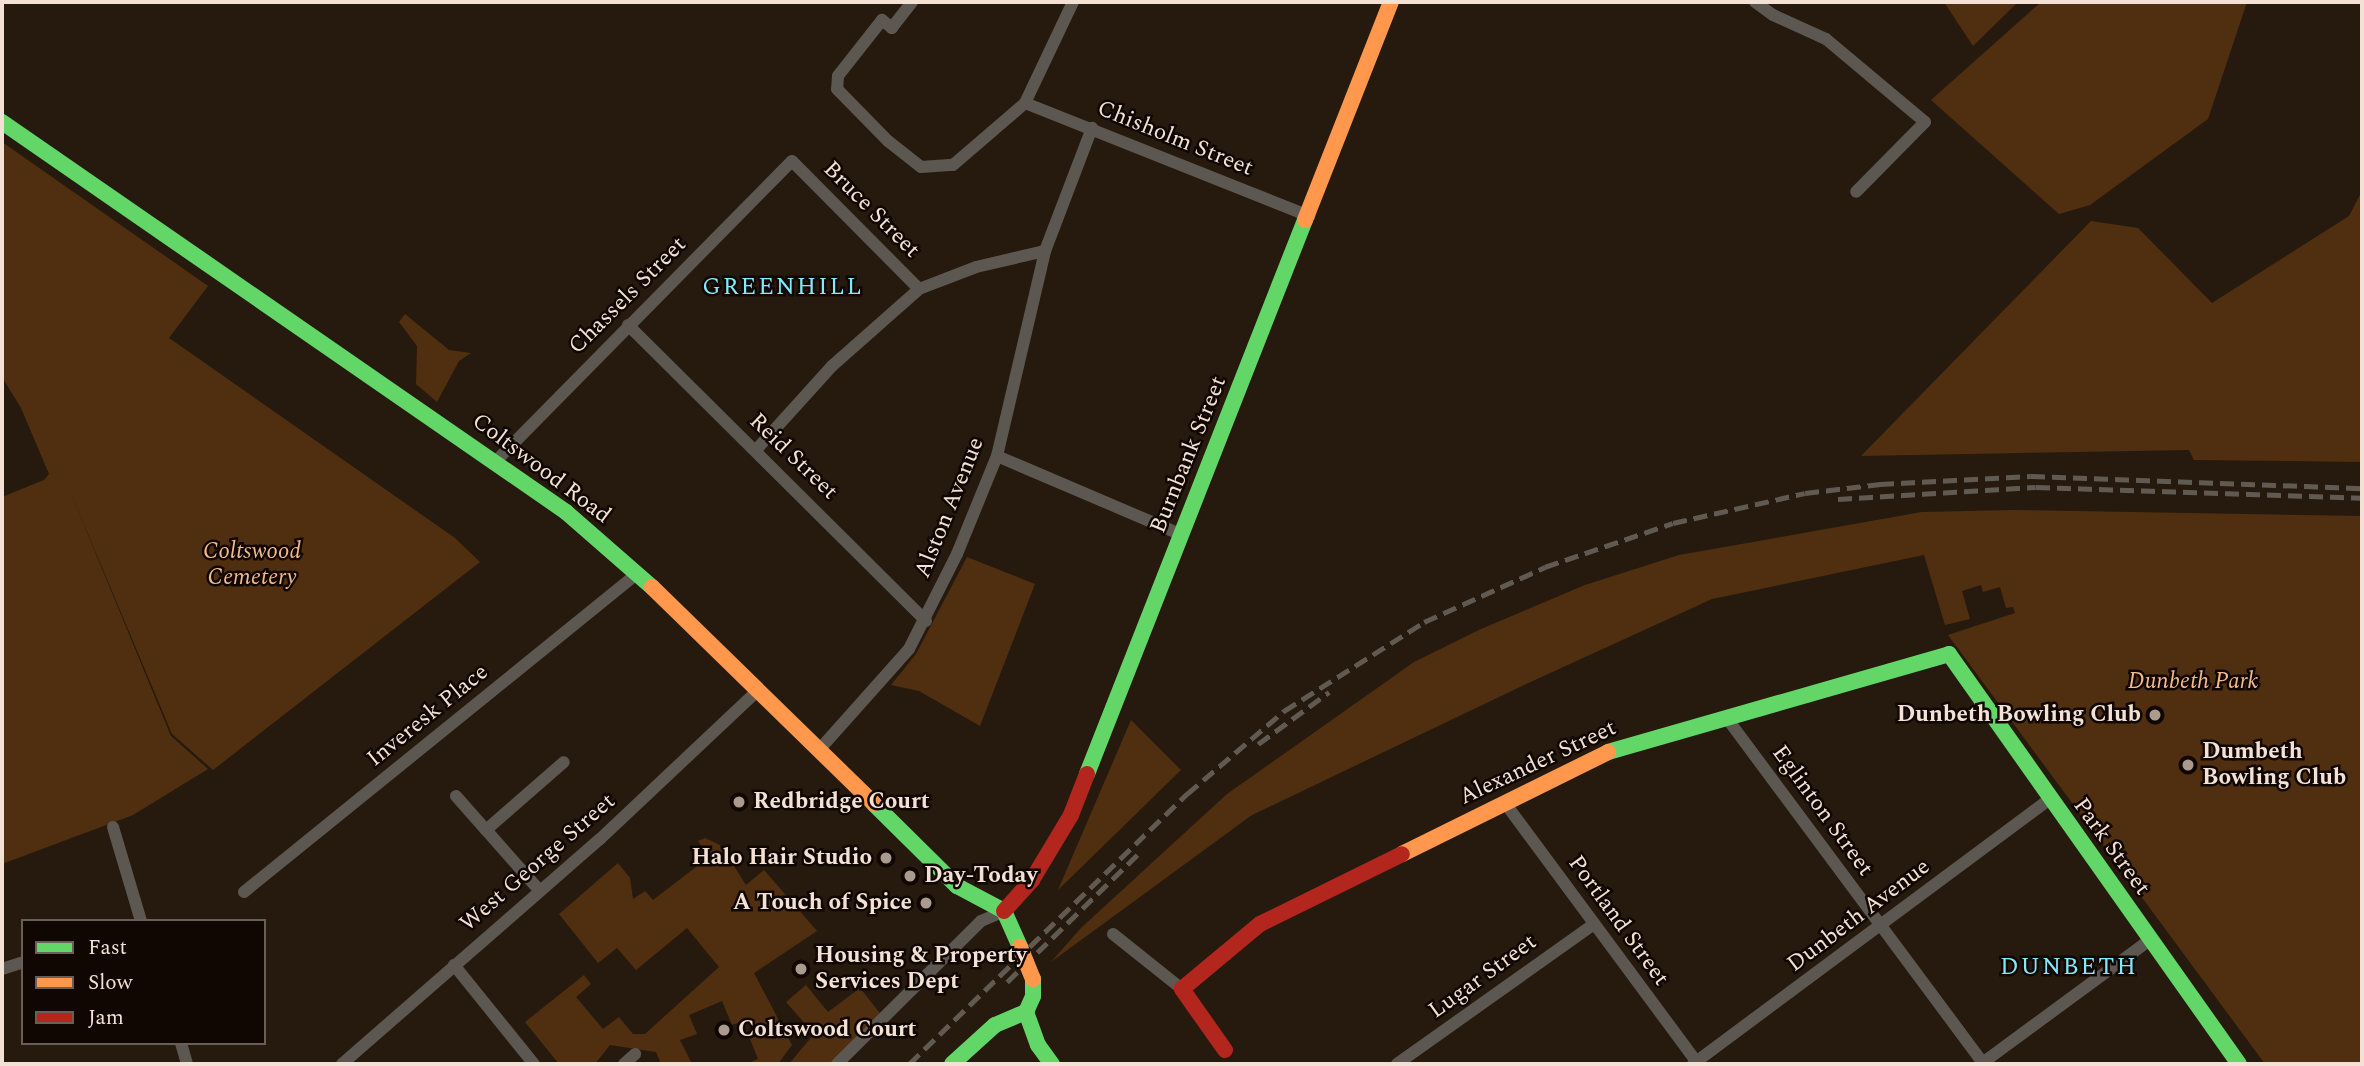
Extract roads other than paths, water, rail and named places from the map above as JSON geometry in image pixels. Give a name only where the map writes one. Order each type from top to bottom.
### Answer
[{"type":"main road","name":"Burnbank Street","points":[[1004,911],[1032,880],[1071,815],[1391,2]]},
{"type":"main road","name":"Coltswood Road","points":[[2,122],[496,461],[638,573],[957,886],[1004,911]]},
{"type":"main road","name":"Alexander Street","points":[[1182,989],[1260,924],[1618,747],[1948,654]]},
{"type":"main road","name":"Park Street","points":[[1948,654],[2049,800],[2239,1064]]},
{"type":"main road","points":[[1004,911],[1032,979],[1033,996],[1026,1012],[1038,1045],[1052,1064]]},
{"type":"main road","points":[[1182,989],[1225,1050]]},
{"type":"main road","points":[[952,1064],[995,1025],[1026,1012]]},
{"type":"street","points":[[912,2],[892,28],[881,20],[838,76],[837,89],[888,141],[921,167],[953,165],[1025,103],[1073,2]]},
{"type":"street","points":[[1755,2],[1773,15],[1826,39],[1925,121],[1856,192]]},
{"type":"street","name":"Chisholm Street","points":[[1025,103],[1309,216]]},
{"type":"street","name":"Alston Avenue","points":[[819,750],[890,673],[926,621],[997,456],[1045,251],[1092,128]]},
{"type":"street","name":"Chassels Street","points":[[496,461],[792,160]]},
{"type":"street","name":"Bruce Street","points":[[792,160],[919,289]]},
{"type":"street","points":[[756,450],[832,366],[919,289],[976,267],[1045,251]]},
{"type":"street","name":"Reid Street","points":[[628,325],[926,621]]},
{"type":"street","points":[[997,456],[1181,535]]},
{"type":"street","name":"Inveresk Place","points":[[244,892],[638,573]]},
{"type":"street","name":"West George Street","points":[[342,1064],[540,891],[758,690]]},
{"type":"street","name":"Eglinton Street","points":[[1726,717],[1982,1064]]},
{"type":"street","points":[[486,830],[564,762]]},
{"type":"street","points":[[456,796],[540,891]]},
{"type":"street","name":"Dunbeth Avenue","points":[[1696,1063],[2049,800]]},
{"type":"street","name":"Portland Street","points":[[1505,803],[1696,1063]]},
{"type":"street","points":[[113,827],[140,919]]},
{"type":"street","points":[[836,1064],[981,921],[1004,911]]},
{"type":"street","name":"Lugar Street","points":[[1397,1064],[1594,923]]},
{"type":"street","points":[[1113,934],[1182,989]]},
{"type":"street","points":[[1982,1064],[2150,940]]},
{"type":"street","points":[[2,969],[21,963]]},
{"type":"street","points":[[454,965],[534,1064]]},
{"type":"street","points":[[182,1045],[187,1064]]},
{"type":"street","points":[[624,1064],[635,1054]]},
{"type":"railway","points":[[909,1064],[1187,794],[1284,711],[1424,622],[1545,567],[1673,523],[1805,493],[1880,484],[2031,476],[2362,488]]},
{"type":"railway","points":[[1838,499],[2036,487],[2362,498]]},
{"type":"railway","points":[[1258,744],[1329,692]]},
{"type":"railway","points":[[1007,982],[1137,855]]},
{"type":"place","name":"Dunbeth Bowling Club","points":[[2155,715]]},
{"type":"place","name":"Dumbeth Bowling Club","points":[[2188,765]]},
{"type":"place","name":"Redbridge Court","points":[[739,802]]},
{"type":"place","name":"Halo Hair Studio","points":[[886,858]]},
{"type":"place","name":"Day-Today","points":[[910,876]]},
{"type":"place","name":"A Touch of Spice","points":[[926,903]]},
{"type":"place","name":"Housing & Property Services Dept","points":[[801,969]]},
{"type":"place","name":"Coltswood Court","points":[[724,1030]]},
{"type":"district","name":"GREENHILL","points":[[783,288]]},
{"type":"district","name":"DUNBETH","points":[[2069,968]]},
{"type":"park label","name":"Coltswood Cemetery","points":[[252,565]]},
{"type":"park label","name":"Dunbeth Park","points":[[2193,682]]}]
